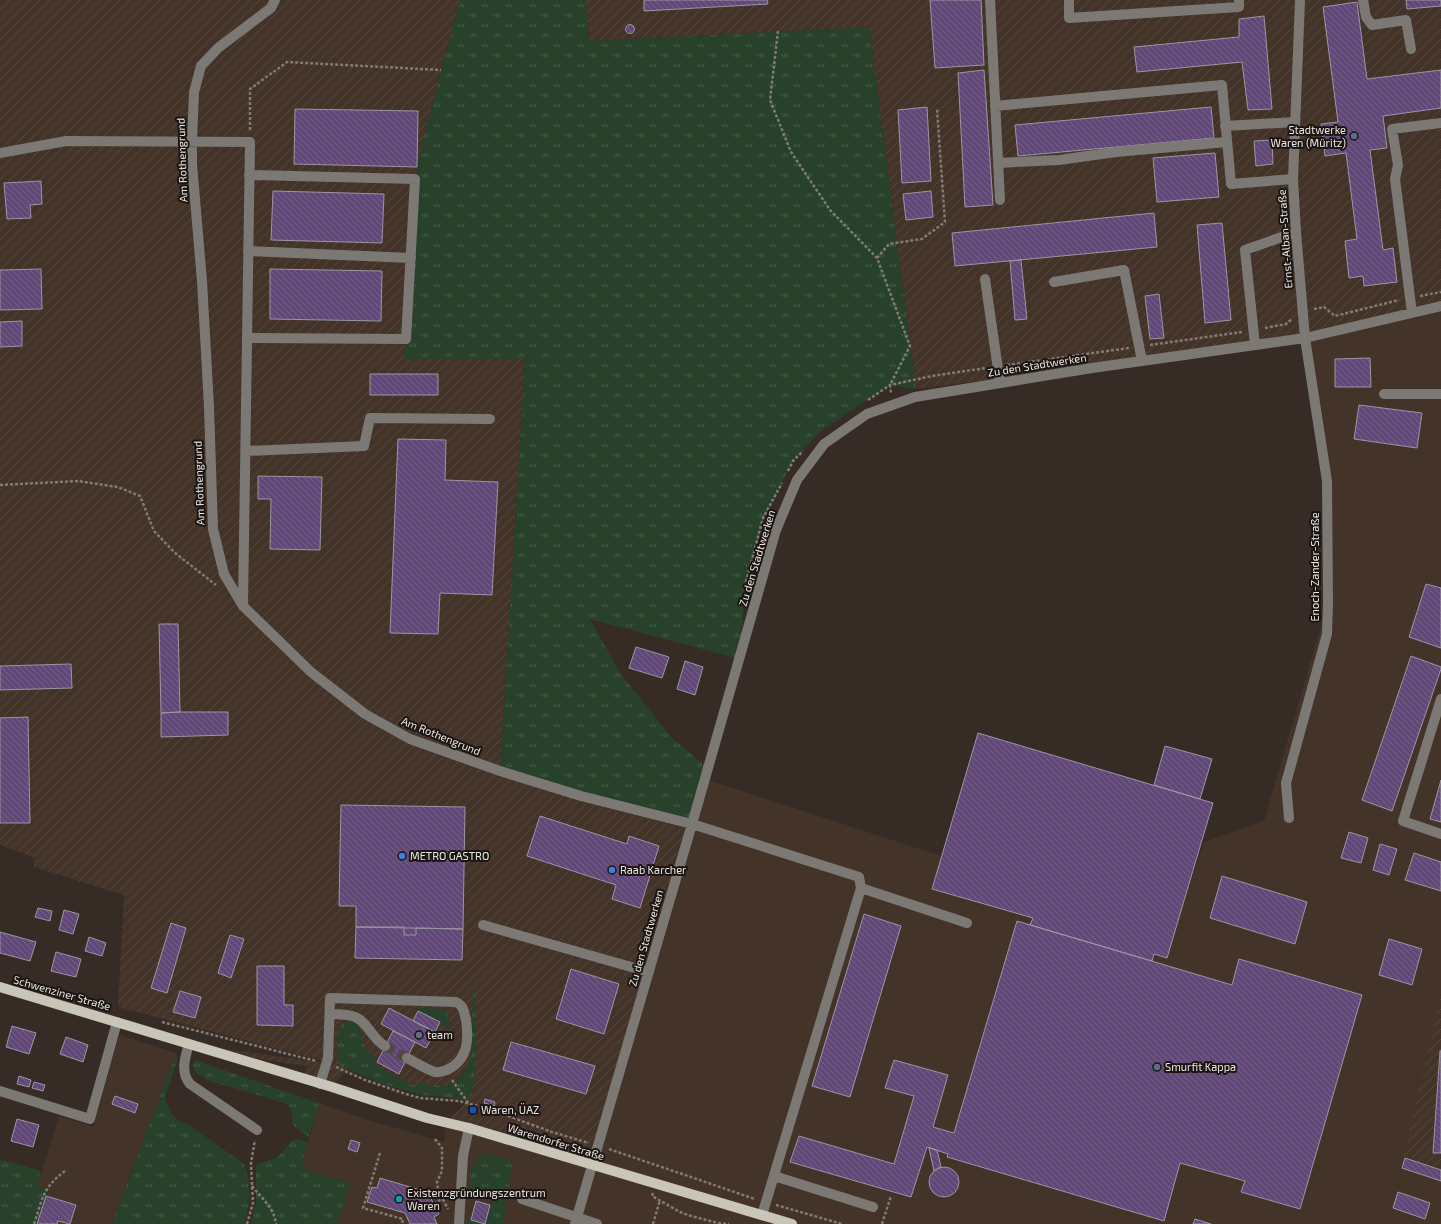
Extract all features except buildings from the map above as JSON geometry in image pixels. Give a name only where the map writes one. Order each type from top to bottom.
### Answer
[{"type":"main road","name":"Schwenziner Straße","points":[[0,987],[194,1046]]},
{"type":"main road","name":"Warendorfer Straße","points":[[194,1046],[427,1118],[469,1128],[792,1224]]},
{"type":"street","name":"Am Rothengrund","points":[[275,0],[271,8],[218,48],[201,66],[194,92],[192,141],[209,408],[213,529],[224,574],[244,606],[311,672],[364,714],[410,739],[500,771],[581,796],[692,824],[859,877],[861,888]]},
{"type":"street","points":[[990,0],[1000,200]]},
{"type":"street","points":[[1069,0],[1069,18],[1239,7],[1239,0]]},
{"type":"street","name":"Ernst-Alban-Straße","points":[[1300,0],[1293,179],[1305,338]]},
{"type":"street","points":[[1363,0],[1366,16],[1372,25],[1406,20],[1411,49]]},
{"type":"street","points":[[995,106],[1222,85],[1231,184],[1293,179]]},
{"type":"street","points":[[1225,126],[1295,122]]},
{"type":"street","points":[[1412,313],[1395,179],[1398,165],[1392,130],[1441,123]]},
{"type":"street","points":[[0,153],[66,141],[250,142],[244,606]]},
{"type":"street","points":[[998,163],[1060,160],[1116,152],[1227,142]]},
{"type":"street","points":[[247,338],[406,339],[415,179],[249,175]]},
{"type":"street","points":[[1256,345],[1245,250],[1296,232]]},
{"type":"street","points":[[248,251],[411,258]]},
{"type":"street","points":[[1054,282],[1124,270],[1142,361]]},
{"type":"street","points":[[985,279],[1000,383]]},
{"type":"street","points":[[1305,338],[1441,306]]},
{"type":"street","name":"Zu den Stadtwerken","points":[[576,1221],[776,530],[797,480],[824,444],[867,414],[916,397],[1142,361],[1305,338]]},
{"type":"street","name":"Enoch-Zander-Straße","points":[[1289,818],[1286,783],[1327,634],[1327,481],[1305,338]]},
{"type":"street","points":[[1384,394],[1441,394]]},
{"type":"street","points":[[246,451],[364,446],[370,418],[490,419]]},
{"type":"street","points":[[1441,699],[1403,820],[1441,834]]},
{"type":"street","points":[[762,1215],[861,888],[967,923]]},
{"type":"street","points":[[484,925],[649,972]]},
{"type":"street","points":[[320,1084],[326,1064],[328,1049],[330,998],[456,1002],[461,1004],[464,1009],[467,1031],[467,1044],[462,1058],[452,1068],[444,1072],[435,1072],[407,1058]]},
{"type":"street","points":[[330,1014],[355,1016],[365,1025],[376,1040],[385,1046]]},
{"type":"street","name":"Schwenziner Straße","points":[[0,1091],[90,1119],[117,1022]]},
{"type":"street","points":[[194,1046],[186,1054],[184,1069],[184,1075],[190,1084],[257,1130]]},
{"type":"street","points":[[460,1224],[463,1156],[469,1128]]},
{"type":"street","points":[[774,1176],[873,1207]]},
{"type":"street","points":[[522,1199],[576,1221],[597,1224]]},
{"type":"path","points":[[778,31],[770,100],[791,152],[830,210],[877,258],[910,346],[892,382]]},
{"type":"path","points":[[250,142],[250,89],[287,62],[441,70]]},
{"type":"path","points":[[877,258],[889,244],[922,239],[945,222],[936,109]]},
{"type":"path","points":[[0,485],[78,481],[118,487],[140,496],[154,531],[175,553],[218,586]]},
{"type":"path","points":[[155,1020],[341,1068]]},
{"type":"path","points":[[435,1072],[454,1081],[470,1104]]},
{"type":"path","points":[[247,1224],[252,1203],[251,1163],[257,1130]]},
{"type":"path","points":[[435,1140],[442,1148],[442,1171],[437,1182],[438,1190],[449,1211]]},
{"type":"path","points":[[380,1153],[363,1208],[403,1220],[402,1224]]},
{"type":"path","points":[[34,1224],[46,1189],[54,1179],[65,1171]]},
{"type":"path","points":[[656,1184],[652,1196],[680,1212],[718,1223],[729,1224]]},
{"type":"path","points":[[434,1204],[461,1185]]},
{"type":"path","points":[[252,1186],[270,1206],[275,1216],[276,1224]]},
{"type":"path","points":[[882,1224],[891,1196]]},
{"type":"path","points":[[652,1224],[660,1200]]},
{"type":"shaded area","points":[[0,0],[460,0],[425,132],[415,179],[404,359],[525,358],[500,771],[692,824],[592,1165],[446,1122],[469,1100],[421,1095],[367,1077],[348,1068],[332,1087],[303,1079],[306,1066],[213,1052],[189,1044],[335,1064],[118,1007],[124,895],[34,867],[33,857],[0,845]]},
{"type":"shaded area","points":[[586,0],[1441,0],[1441,306],[1255,345],[916,389],[869,27],[589,41]]},
{"type":"shaded area","points":[[1441,306],[1441,1224],[338,1224],[350,1183],[301,1169],[319,1103],[368,1120],[444,1142],[446,1122],[469,1128],[705,779],[1174,932],[1204,842],[1264,821],[1328,602],[1327,481],[1305,338]]},
{"type":"shaded area","points":[[1441,996],[1441,1182],[1401,1168]]},
{"type":"shaded area","points":[[120,1035],[176,1053],[112,1224],[37,1224],[49,1190],[37,1187],[59,1116],[94,1127],[117,1040]]},
{"type":"green space","points":[[460,0],[586,0],[589,41],[869,27],[916,389],[890,385],[822,430],[793,461],[763,518],[746,582],[739,659],[590,619],[620,673],[672,738],[708,768],[692,824],[500,771],[525,359],[404,359],[415,179],[425,132]]},
{"type":"green space","points":[[473,990],[476,990],[475,1077],[470,1101],[409,1092],[373,1080],[340,1066],[337,1048],[338,1034],[343,1024],[351,1021],[359,1026],[364,1048],[376,1059],[374,1064],[416,1087],[419,1081],[437,1086],[445,1085],[459,1078],[464,1072],[471,1055]]},
{"type":"green space","points":[[419,1008],[445,1009],[452,1029],[419,1011],[417,1012]]},
{"type":"green space","points":[[176,1053],[178,1058],[165,1097],[170,1112],[177,1120],[189,1125],[244,1164],[248,1178],[249,1202],[244,1224],[112,1224]]},
{"type":"green space","points":[[195,1060],[319,1103],[309,1137],[294,1125],[292,1121],[292,1112],[285,1103],[209,1081],[195,1072],[192,1064]]},
{"type":"green space","points":[[295,1139],[308,1142],[301,1169],[350,1183],[338,1224],[251,1224],[256,1202],[256,1165],[277,1157]]},
{"type":"green space","points":[[483,1153],[513,1161],[503,1224],[485,1224],[492,1197],[476,1193],[469,1188],[472,1169],[476,1161]]},
{"type":"green space","points":[[0,1159],[41,1171],[37,1186],[49,1190],[37,1224],[0,1224]]},
{"type":"green space","points":[[466,1219],[485,1224],[466,1224]]},
{"type":"tunnel","points":[[385,1046],[407,1058]]},
{"type":"place","name":"Stadtwerke Waren (Müritz)","points":[[1354,136]]},
{"type":"place","name":"METRO GASTRO","points":[[402,856]]},
{"type":"place","name":"Raab Karcher","points":[[612,870]]},
{"type":"place","name":"team","points":[[419,1035]]},
{"type":"place","name":"Smurfit Kappa","points":[[1157,1067]]},
{"type":"place","name":"Waren, ÜAZ","points":[[473,1110]]},
{"type":"place","name":"Existenzgründungszentrum Waren","points":[[399,1199]]}]
